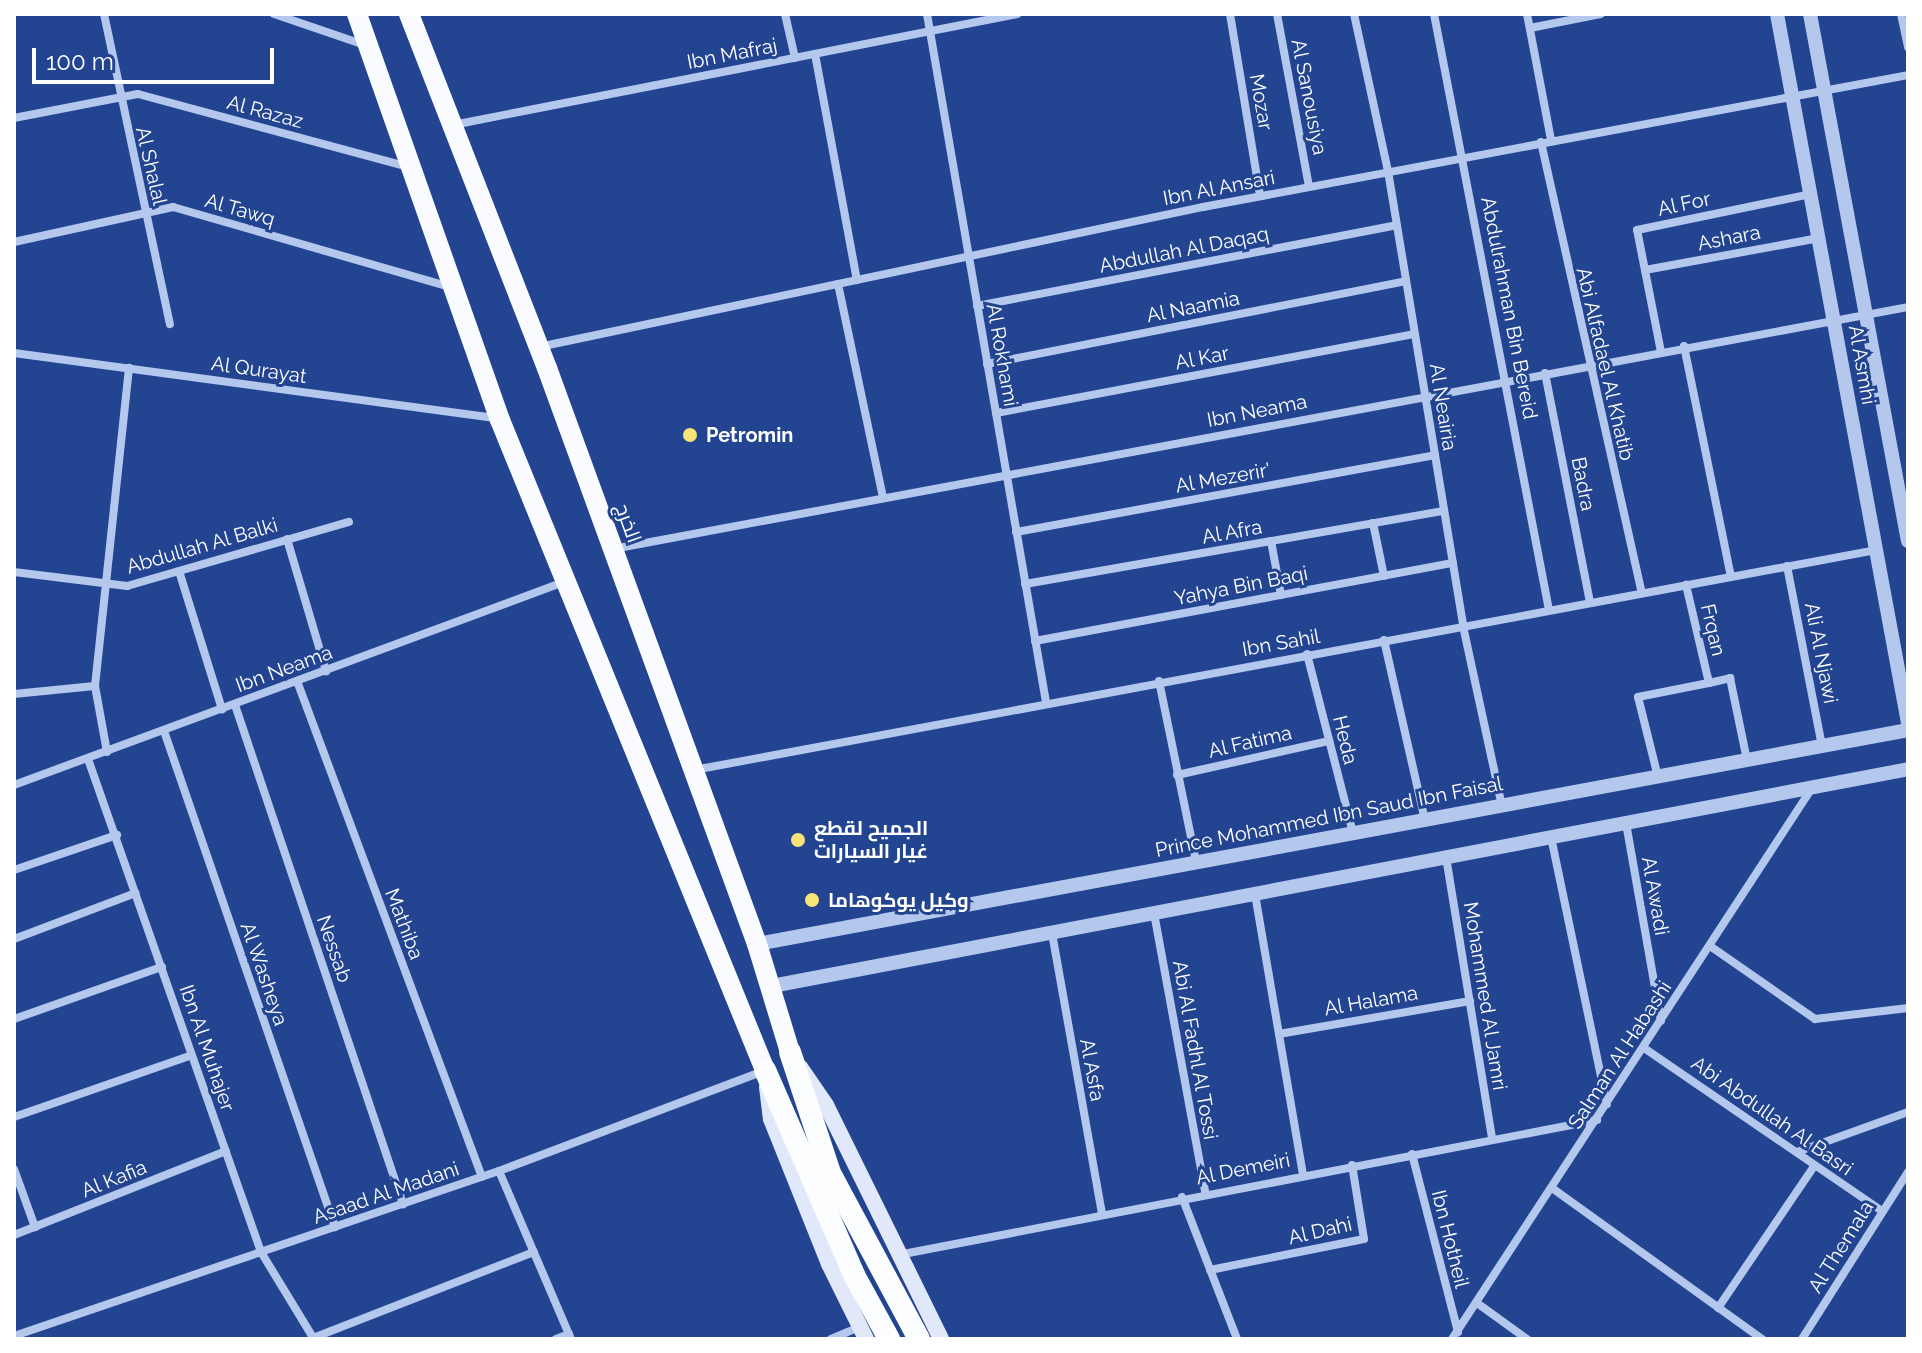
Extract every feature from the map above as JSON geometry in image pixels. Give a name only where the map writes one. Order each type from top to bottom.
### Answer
[{"type":"highway","points":[[790,1052],[821,1176],[854,1275],[889,1339]]},
{"type":"highway","points":[[765,1070],[821,1176],[919,1339]]},
{"type":"main road","points":[[357,14],[500,420],[765,1070],[771,1119],[862,1334]]},
{"type":"main road","name":"الخرج","points":[[409,14],[538,347],[757,944],[790,1052]]},
{"type":"main road","points":[[790,1052],[826,1105],[896,1256],[941,1339]]},
{"type":"street","name":"Al Shalal","points":[[104,14],[119,97],[170,324]]},
{"type":"street","points":[[274,14],[370,47]]},
{"type":"street","points":[[785,14],[795,58]]},
{"type":"street","name":"Al Rokhami","points":[[927,14],[1046,702]]},
{"type":"street","name":"Ibn Mafraj","points":[[453,125],[1017,14]]},
{"type":"street","name":"Mozar","points":[[1230,14],[1260,196]]},
{"type":"street","name":"Al Sanousiya","points":[[1277,14],[1309,186]]},
{"type":"street","name":"Al Neairia","points":[[1354,14],[1388,171],[1463,626],[1502,806]]},
{"type":"street","name":"Abdulrahman Bin Bereid","points":[[1434,14],[1508,380],[1549,610]]},
{"type":"street","name":"Abi Alfadael Al Khatib","points":[[1527,14],[1546,141],[1587,365],[1642,593]]},
{"type":"street","points":[[1530,28],[1601,14]]},
{"type":"street","name":"Al Asmhi","points":[[1777,14],[1908,723]]},
{"type":"street","name":"Al Asmhi","points":[[1810,14],[1908,541]]},
{"type":"street","points":[[1901,14],[1908,47]]},
{"type":"street","points":[[815,54],[857,280]]},
{"type":"street","name":"Ibn Al Ansari","points":[[538,347],[1309,186],[1792,94],[1908,75]]},
{"type":"street","name":"Al Razaz","points":[[14,118],[138,94],[413,169]]},
{"type":"street","name":"Al For","points":[[1661,352],[1637,230],[1811,194]]},
{"type":"street","name":"Al Tawq","points":[[14,242],[173,207],[454,288]]},
{"type":"street","name":"Abdullah Al Daqaq","points":[[977,306],[1396,225]]},
{"type":"street","name":"Ashara","points":[[1645,270],[1819,238]]},
{"type":"street","name":"Al Naamia","points":[[987,364],[1406,281]]},
{"type":"street","points":[[838,284],[883,498]]},
{"type":"street","name":"Ibn Neama","points":[[612,549],[1684,346],[1908,307]]},
{"type":"street","name":"Al Kar","points":[[996,413],[1414,334]]},
{"type":"street","points":[[1684,346],[1731,576]]},
{"type":"street","name":"Al Qurayat","points":[[14,353],[500,420]]},
{"type":"street","points":[[107,752],[95,686],[129,368]]},
{"type":"street","name":"Badra","points":[[1545,373],[1590,602]]},
{"type":"street","name":"Al Mezerir'","points":[[1016,532],[1435,455]]},
{"type":"street","name":"Al Afra","points":[[1025,584],[1444,511]]},
{"type":"street","name":"Abdullah Al Balki","points":[[14,572],[127,586],[349,522]]},
{"type":"street","points":[[1373,523],[1384,576]]},
{"type":"street","points":[[287,539],[326,671]]},
{"type":"street","points":[[1271,541],[1281,595]]},
{"type":"street","name":"Ibn Sahil","points":[[693,770],[1876,550]]},
{"type":"street","name":"Yahya Bin Baqi","points":[[1035,641],[1453,563]]},
{"type":"street","name":"Ali Al Njawi","points":[[1787,566],[1822,746]]},
{"type":"street","points":[[179,571],[222,709]]},
{"type":"street","name":"Ibn Neama","points":[[14,785],[564,582]]},
{"type":"street","name":"Frqan","points":[[1686,585],[1709,683]]},
{"type":"street","points":[[1384,640],[1425,820]]},
{"type":"street","name":"Heda","points":[[1307,654],[1353,833]]},
{"type":"street","name":"Frqan","points":[[1658,777],[1638,697],[1730,678],[1747,760]]},
{"type":"street","name":"Mathiba","points":[[297,681],[482,1177]]},
{"type":"street","points":[[1159,681],[1196,862]]},
{"type":"street","points":[[14,694],[95,686]]},
{"type":"street","name":"Nessab","points":[[235,705],[403,1204]]},
{"type":"street","name":"Prince Mohammed Ibn Saud Ibn Faisal","points":[[757,944],[1908,730]]},
{"type":"street","name":"Al Washeya","points":[[164,731],[335,1227]]},
{"type":"street","name":"Al Fatima","points":[[1177,775],[1329,741]]},
{"type":"street","name":"Ibn Al Muhajer","points":[[88,759],[261,1252],[314,1338]]},
{"type":"street","points":[[772,986],[1908,769]]},
{"type":"street","name":"Salman Al Habashi","points":[[1455,1336],[1812,787]]},
{"type":"street","name":"Al Awadi","points":[[1626,823],[1661,1022]]},
{"type":"street","points":[[14,870],[117,835]]},
{"type":"street","points":[[1551,837],[1607,1104]]},
{"type":"street","name":"Mohammed Al Jamri","points":[[1446,857],[1492,1139]]},
{"type":"street","points":[[14,939],[136,893]]},
{"type":"street","points":[[1255,894],[1303,1174]]},
{"type":"street","name":"Abi Al Fadhl Al Tossi","points":[[1154,913],[1205,1192]]},
{"type":"street","name":"Al Asfa","points":[[1052,933],[1102,1213]]},
{"type":"street","points":[[1710,946],[1815,1019],[1908,1008]]},
{"type":"street","points":[[14,1019],[162,967]]},
{"type":"street","name":"Al Halama","points":[[1279,1034],[1470,1001]]},
{"type":"street","name":"Abi Abdullah Al Basri","points":[[1644,1048],[1882,1211]]},
{"type":"street","points":[[14,1117],[192,1055]]},
{"type":"street","name":"Asaad Al Madani","points":[[14,1336],[499,1171],[765,1070]]},
{"type":"street","points":[[1797,1152],[1908,1112]]},
{"type":"street","name":"Al Demeiri","points":[[896,1256],[1205,1192],[1597,1120]]},
{"type":"street","name":"Al Kafia","points":[[14,1235],[226,1151]]},
{"type":"street","name":"Ibn Hotheil","points":[[1412,1154],[1455,1336]]},
{"type":"street","name":"Al Dahi","points":[[1210,1270],[1364,1239],[1352,1165]]},
{"type":"street","points":[[1718,1308],[1814,1166]]},
{"type":"street","points":[[14,1169],[35,1227]]},
{"type":"street","points":[[499,1171],[570,1336],[556,1339]]},
{"type":"street","name":"Al Themala","points":[[1802,1339],[1908,1172]]},
{"type":"street","points":[[1552,1188],[1762,1339]]},
{"type":"street","points":[[1182,1197],[1237,1339]]},
{"type":"street","points":[[314,1338],[534,1252]]},
{"type":"street","name":"Ibn Hotheil","points":[[1477,1303],[1527,1339]]},
{"type":"street","points":[[831,1339],[862,1334]]},
{"type":"place","name":"Petromin","points":[[690,435]]},
{"type":"place","name":"الجميح لقطع غيار السيارات","points":[[798,840]]},
{"type":"place","name":"وكيل يوكوهاما","points":[[812,900]]}]
